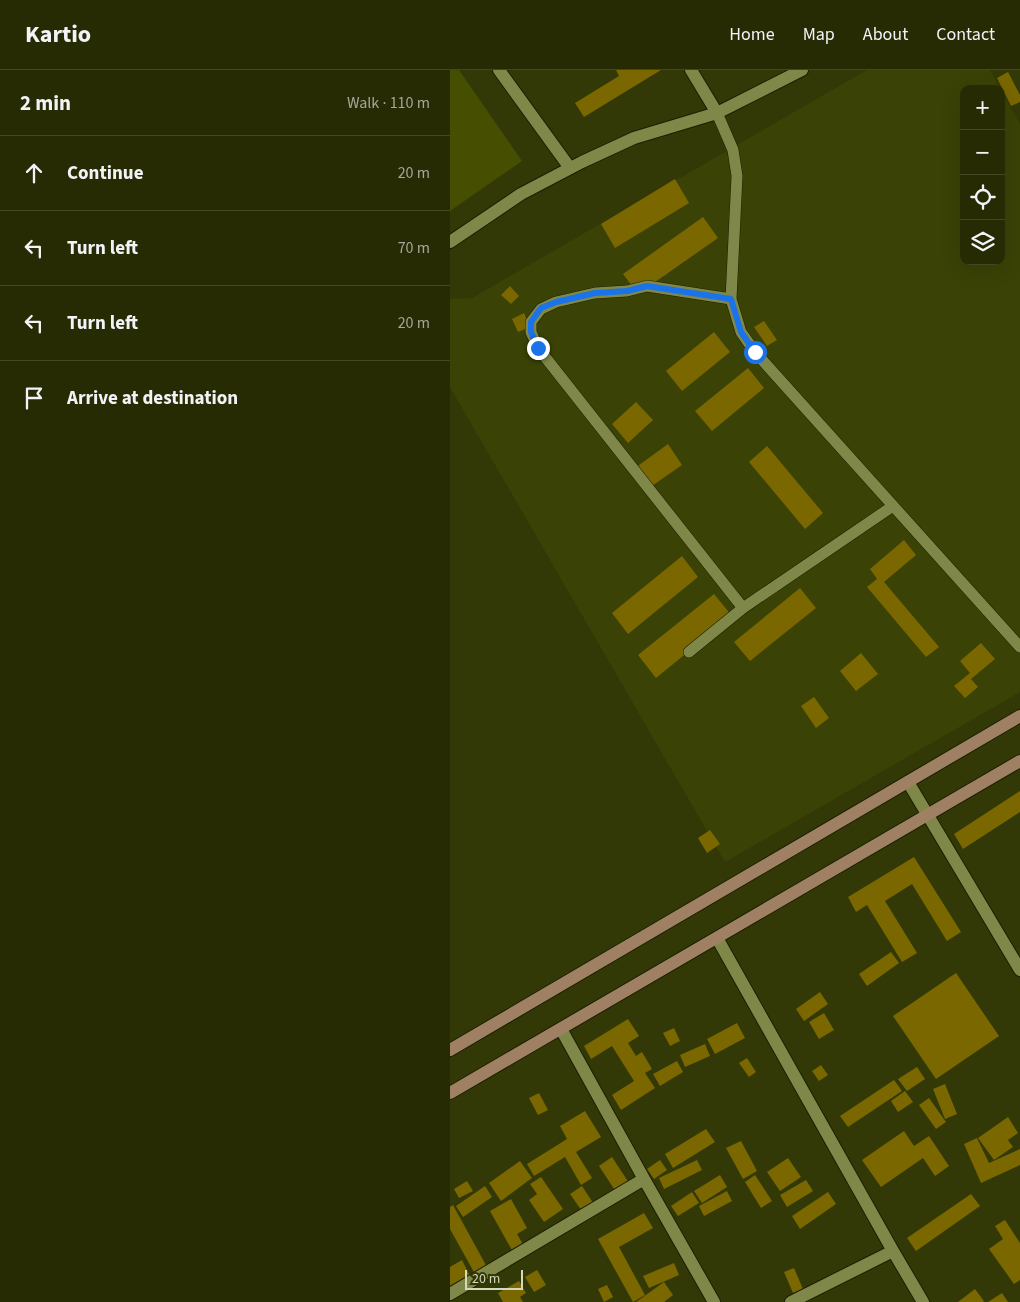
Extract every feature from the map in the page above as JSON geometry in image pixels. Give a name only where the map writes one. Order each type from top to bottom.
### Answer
[{"type":"street","points":[[499,70],[570,168]]},
{"type":"street","points":[[691,70],[717,113]]},
{"type":"street","points":[[450,242],[521,194],[570,168],[634,138],[717,113],[802,70]]},
{"type":"street","points":[[450,1050],[1020,716]]},
{"type":"street","points":[[450,1094],[1020,762]]},
{"type":"street","points":[[908,782],[1020,970]]},
{"type":"street","points":[[718,938],[893,1251],[924,1302]]},
{"type":"street","points":[[561,1029],[714,1302]]},
{"type":"street","points":[[450,1294],[644,1179]]},
{"type":"street","points":[[792,1302],[893,1251]]},
{"type":"lane","points":[[717,113],[733,150],[736,176],[731,299],[741,332],[755,352],[1020,647]]},
{"type":"lane","points":[[731,299],[647,286],[627,291],[595,293],[556,302],[541,308],[531,322],[531,332],[538,348],[743,608]]},
{"type":"lane","points":[[689,652],[743,608],[893,506]]},
{"type":"shaded area","points":[[450,70],[459,70],[522,161],[450,211]]},
{"type":"shaded area","points":[[867,70],[990,70],[998,85],[960,85],[960,265],[1005,265],[1005,98],[1020,124],[1020,692],[725,862],[450,387],[450,299],[472,298]]},
{"type":"building","points":[[616,70],[661,70],[584,117],[575,103],[619,76]]},
{"type":"building","points":[[1008,72],[1020,95],[1020,102],[1011,106],[1005,94],[1005,85],[1000,85],[997,78]]},
{"type":"building","points":[[675,179],[689,203],[615,248],[601,224]]},
{"type":"building","points":[[703,217],[718,238],[638,294],[623,274]]},
{"type":"building","points":[[510,286],[519,296],[511,304],[501,295]]},
{"type":"building","points":[[524,313],[530,327],[518,332],[512,319]]},
{"type":"building","points":[[764,321],[777,340],[767,346],[754,327]]},
{"type":"building","points":[[714,332],[730,352],[682,391],[666,371]]},
{"type":"building","points":[[748,368],[764,388],[712,431],[695,411]]},
{"type":"building","points":[[636,402],[653,420],[628,443],[612,424]]},
{"type":"building","points":[[668,444],[682,465],[649,488],[635,468]]},
{"type":"building","points":[[767,446],[823,513],[805,529],[749,462]]},
{"type":"building","points":[[904,540],[916,555],[884,582],[939,647],[926,657],[867,587],[877,579],[870,569]]},
{"type":"building","points":[[682,556],[698,577],[628,634],[612,613]]},
{"type":"building","points":[[800,588],[816,608],[750,661],[734,642]]},
{"type":"building","points":[[714,594],[732,616],[656,678],[638,655]]},
{"type":"building","points":[[981,643],[995,659],[971,679],[978,687],[965,698],[954,686],[970,673],[960,661]]},
{"type":"building","points":[[861,653],[878,674],[856,691],[840,671]]},
{"type":"building","points":[[814,697],[829,718],[816,728],[801,706]]},
{"type":"building","points":[[1020,791],[1020,812],[963,849],[954,834]]},
{"type":"building","points":[[710,830],[720,844],[707,853],[698,838]]},
{"type":"building","points":[[914,857],[961,932],[947,941],[912,884],[885,901],[917,953],[902,962],[867,905],[856,912],[848,897]]},
{"type":"building","points":[[891,952],[899,963],[867,986],[859,974]]},
{"type":"building","points":[[956,973],[999,1036],[936,1079],[893,1016]]},
{"type":"building","points":[[820,992],[828,1004],[804,1021],[796,1009]]},
{"type":"building","points":[[824,1013],[834,1030],[819,1039],[809,1022]]},
{"type":"building","points":[[628,1019],[639,1036],[628,1043],[636,1056],[642,1052],[652,1069],[645,1073],[655,1088],[621,1110],[612,1095],[634,1081],[612,1046],[591,1059],[584,1046]]},
{"type":"building","points":[[737,1023],[745,1038],[715,1054],[707,1039]]},
{"type":"building","points":[[674,1028],[680,1041],[670,1046],[663,1033]]},
{"type":"building","points":[[705,1044],[710,1056],[685,1067],[680,1055]]},
{"type":"building","points":[[747,1058],[756,1072],[749,1077],[739,1063]]},
{"type":"building","points":[[677,1061],[683,1072],[660,1086],[653,1074]]},
{"type":"building","points":[[821,1065],[828,1075],[819,1081],[812,1071]]},
{"type":"building","points":[[917,1067],[925,1079],[907,1091],[898,1079]]},
{"type":"building","points":[[894,1080],[902,1091],[848,1127],[840,1116]]},
{"type":"building","points":[[945,1084],[957,1114],[945,1119],[933,1089]]},
{"type":"building","points":[[905,1091],[913,1102],[898,1112],[891,1101]]},
{"type":"building","points":[[539,1093],[548,1110],[538,1115],[529,1098]]},
{"type":"building","points":[[929,1098],[946,1122],[936,1129],[919,1105]]},
{"type":"building","points":[[585,1111],[601,1137],[576,1152],[592,1178],[581,1185],[565,1157],[534,1176],[527,1164],[567,1139],[560,1126]]},
{"type":"building","points":[[1008,1117],[1018,1133],[1008,1140],[1013,1147],[994,1160],[978,1138]]},
{"type":"building","points":[[706,1129],[715,1142],[673,1168],[665,1154]]},
{"type":"building","points":[[904,1131],[914,1146],[929,1136],[949,1166],[935,1176],[923,1158],[881,1187],[862,1160]]},
{"type":"building","points":[[977,1138],[989,1163],[1020,1149],[1020,1165],[981,1183],[964,1144]]},
{"type":"building","points":[[741,1141],[757,1171],[743,1179],[726,1148]]},
{"type":"building","points":[[612,1157],[631,1186],[618,1195],[599,1166]]},
{"type":"building","points":[[788,1158],[801,1177],[780,1191],[767,1172]]},
{"type":"building","points":[[660,1160],[667,1170],[654,1179],[647,1169]]},
{"type":"building","points":[[697,1160],[702,1170],[664,1189],[659,1178]]},
{"type":"building","points":[[520,1161],[532,1178],[501,1201],[489,1183]]},
{"type":"building","points":[[720,1175],[727,1187],[702,1203],[694,1191]]},
{"type":"building","points":[[755,1175],[772,1201],[761,1208],[745,1182]]},
{"type":"building","points":[[541,1177],[563,1209],[544,1222],[529,1200],[537,1194],[530,1184]]},
{"type":"building","points":[[806,1180],[813,1191],[787,1207],[780,1195]]},
{"type":"building","points":[[467,1181],[473,1191],[459,1198],[454,1189]]},
{"type":"building","points":[[485,1186],[492,1197],[463,1217],[456,1206]]},
{"type":"building","points":[[582,1186],[595,1206],[584,1214],[570,1194]]},
{"type":"building","points":[[727,1191],[732,1201],[704,1216],[699,1206]]},
{"type":"building","points":[[692,1192],[699,1203],[678,1216],[671,1206]]},
{"type":"building","points":[[828,1192],[836,1204],[800,1229],[792,1216]]},
{"type":"building","points":[[971,1194],[980,1206],[916,1251],[907,1238]]},
{"type":"building","points":[[511,1199],[527,1228],[517,1234],[524,1246],[513,1252],[490,1211]]},
{"type":"building","points":[[453,1205],[487,1267],[475,1274],[450,1229],[450,1207]]},
{"type":"building","points":[[644,1213],[653,1228],[619,1247],[645,1295],[633,1302],[598,1239]]},
{"type":"building","points":[[1005,1220],[1020,1243],[1020,1280],[1014,1284],[989,1249],[1003,1239],[995,1226]]},
{"type":"building","points":[[462,1260],[471,1278],[450,1289],[450,1267]]},
{"type":"building","points":[[674,1263],[679,1275],[649,1288],[643,1276]]},
{"type":"building","points":[[794,1268],[803,1289],[793,1293],[784,1272]]},
{"type":"building","points":[[537,1270],[546,1285],[534,1292],[525,1277]]},
{"type":"building","points":[[519,1281],[526,1293],[520,1297],[523,1302],[503,1302],[498,1293]]},
{"type":"building","points":[[664,1282],[673,1295],[664,1302],[636,1302]]},
{"type":"building","points":[[607,1285],[613,1297],[604,1302],[598,1289]]},
{"type":"building","points":[[975,1289],[983,1302],[958,1302]]},
{"type":"building","points":[[1002,1293],[1008,1302],[988,1302]]},
{"type":"route","points":[[538,348],[531,332],[531,322],[541,308],[556,302],[595,293],[627,291],[647,286],[731,299],[741,332],[755,352]]}]
